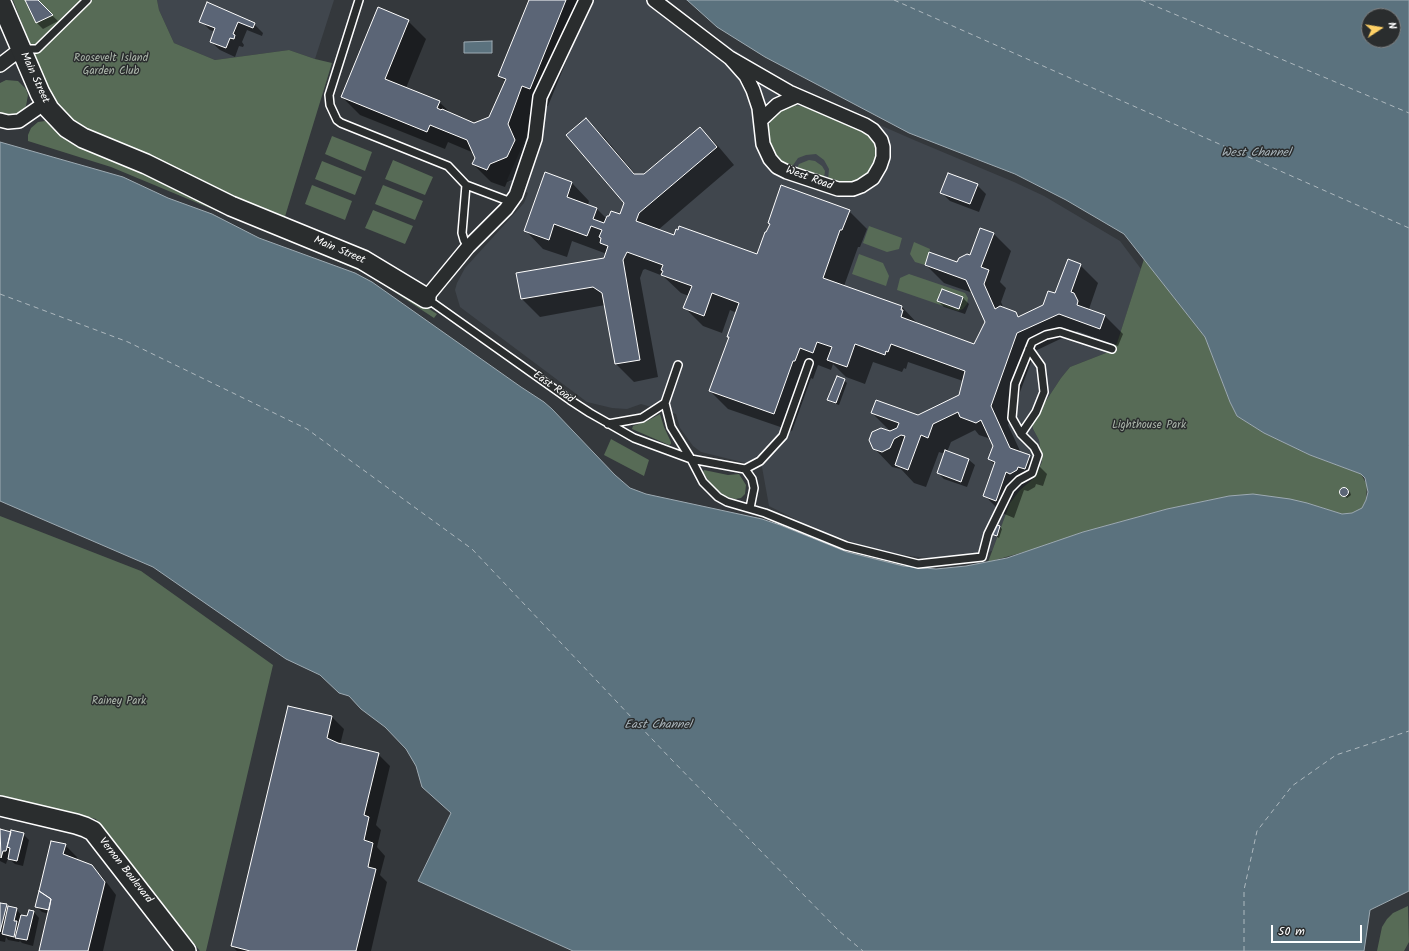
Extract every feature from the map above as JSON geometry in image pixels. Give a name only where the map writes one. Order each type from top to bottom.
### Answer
[{"type":"street","name":"Main Street","points":[[0,0],[45,103],[58,119],[75,133],[257,217],[362,260],[426,298]]},
{"type":"street","points":[[426,298],[468,247],[511,202],[518,190],[535,139],[540,97],[586,0]]},
{"type":"street","name":"West Road","points":[[654,0],[730,58],[797,96],[865,125],[876,133],[882,144],[883,157],[873,178],[861,186],[842,190],[787,172],[773,163],[763,144],[762,119],[757,98],[750,82],[730,58]]},
{"type":"street","points":[[0,66],[21,49]]},
{"type":"street","points":[[762,119],[777,105],[797,96]]},
{"type":"street","points":[[0,120],[8,122],[19,121],[45,103]]},
{"type":"street","name":"Vernon Boulevard","points":[[0,806],[76,824],[93,831],[186,951]]},
{"type":"lane","points":[[21,49],[37,49],[87,0]]},
{"type":"lane","points":[[359,0],[330,95],[330,105],[334,115],[341,123],[448,166],[466,185],[511,202]]},
{"type":"lane","points":[[466,185],[462,233],[468,247]]},
{"type":"lane","name":"East Road","points":[[426,298],[570,400],[608,424],[640,440],[691,459],[745,469]]},
{"type":"lane","points":[[678,365],[665,403],[671,427],[703,482],[718,497],[727,502],[765,513],[846,546],[918,564],[982,557],[988,534],[1010,489],[1019,480],[1032,473],[1038,455],[1034,446],[1021,434],[1012,418],[1015,384],[1032,342],[1046,335],[1060,332],[1112,349]]},
{"type":"lane","points":[[1021,434],[1036,412],[1044,392],[1041,366],[1029,349]]},
{"type":"lane","points":[[750,508],[754,488],[752,479],[745,469],[760,461],[783,436],[809,363]]},
{"type":"lane","points":[[608,424],[642,418],[665,403]]},
{"type":"shaded area","points":[[157,0],[334,0],[315,59],[289,50],[215,60],[174,43],[159,10]]},
{"type":"shaded area","points":[[580,0],[663,0],[703,29],[786,84],[1044,196],[1120,241],[1141,269],[1117,343],[1111,351],[1070,367],[1032,422],[1033,429],[1039,440],[1042,462],[1034,478],[1020,490],[1010,504],[992,551],[980,554],[935,559],[904,555],[869,548],[803,523],[769,506],[762,467],[701,452],[693,446],[680,428],[676,414],[641,404],[627,409],[612,408],[587,402],[460,307],[455,290],[465,268],[524,203],[528,193],[507,180],[525,140],[533,105]]},
{"type":"green space","name":"Roosevelt Island Garden Club","points":[[13,0],[157,0],[159,10],[174,43],[215,60],[289,50],[332,63],[283,223],[86,133],[59,108],[40,70]]},
{"type":"green space","points":[[6,80],[18,81],[26,89],[28,95],[26,106],[17,114],[6,115],[0,112],[0,83]]},
{"type":"green space","points":[[795,105],[806,107],[861,131],[871,138],[876,148],[876,159],[872,170],[858,182],[846,185],[828,181],[829,169],[824,160],[816,154],[798,158],[791,168],[779,161],[769,146],[767,135],[770,122],[776,113],[785,107]]},
{"type":"green space","points":[[45,121],[61,134],[350,261],[387,282],[437,314],[434,318],[367,274],[332,259],[111,167],[28,141],[28,135],[31,128],[38,122]]},
{"type":"green space","points":[[332,136],[372,152],[365,171],[325,154]]},
{"type":"green space","points":[[393,160],[433,177],[425,195],[385,179]]},
{"type":"green space","points":[[809,160],[815,161],[822,166],[825,171],[824,178],[797,168],[799,164]]},
{"type":"green space","points":[[322,161],[362,177],[355,195],[315,179]]},
{"type":"green space","points":[[312,185],[352,201],[345,220],[305,204]]},
{"type":"green space","points":[[383,185],[423,201],[415,220],[375,204]]},
{"type":"green space","points":[[373,210],[413,226],[405,244],[365,228]]},
{"type":"green space","points":[[869,226],[902,238],[899,249],[887,252],[863,243]]},
{"type":"green space","points":[[914,242],[930,249],[925,265],[915,262],[910,254]]},
{"type":"green space","points":[[859,254],[883,263],[889,276],[886,286],[852,274]]},
{"type":"green space","name":"Lighthouse Park","points":[[1144,259],[1205,337],[1230,402],[1237,416],[1264,433],[1310,455],[1361,474],[1367,485],[1366,500],[1362,508],[1352,513],[1342,514],[1307,503],[1229,496],[1167,509],[1083,532],[1035,549],[988,562],[1010,503],[1020,490],[1034,478],[1042,462],[1039,440],[1033,429],[1032,422],[1070,367],[1111,351],[1117,343]]},
{"type":"green space","points":[[909,274],[965,293],[968,298],[967,304],[963,309],[958,311],[897,290],[900,278]]},
{"type":"green space","points":[[660,414],[671,442],[669,445],[632,429],[633,426]]},
{"type":"green space","points":[[611,439],[649,460],[644,476],[604,455]]},
{"type":"green space","points":[[704,470],[728,475],[739,474],[746,485],[745,494],[741,498],[735,499],[725,496],[712,486],[703,472]]},
{"type":"green space","name":"Rainey Park","points":[[0,516],[141,571],[273,665],[206,951],[200,951],[96,819],[0,795]]},
{"type":"green space","points":[[1408,906],[1409,942],[1404,951],[1377,951],[1382,927],[1387,919],[1393,913]]},
{"type":"water","name":"East Channel","points":[[687,0],[1409,0],[1409,891],[1370,910],[1364,951],[573,951],[418,881],[451,813],[422,787],[416,766],[406,749],[385,727],[361,709],[349,696],[339,693],[320,675],[286,659],[153,567],[0,501],[0,142],[123,177],[168,198],[212,214],[259,238],[355,273],[372,282],[544,402],[615,475],[630,488],[646,494],[762,519],[847,552],[903,566],[936,569],[966,566],[1007,558],[1083,532],[1167,509],[1229,496],[1253,494],[1290,499],[1342,514],[1352,513],[1362,508],[1368,492],[1365,478],[1361,474],[1310,455],[1264,433],[1237,416],[1230,402],[1205,337],[1124,234],[1066,200],[1015,174],[909,133],[765,57],[717,27]]},
{"type":"water","points":[[492,41],[492,53],[464,53],[464,42]]},
{"type":"building","points":[[25,0],[38,0],[53,15],[36,23]]},
{"type":"building","points":[[529,0],[566,0],[530,89],[522,86],[508,124],[515,140],[507,157],[490,164],[487,170],[472,164],[475,158],[467,140],[430,125],[427,132],[341,97],[378,7],[409,20],[385,79],[440,101],[437,108],[474,123],[489,117],[506,79],[498,76]]},
{"type":"building","points":[[207,2],[255,23],[253,28],[238,22],[233,34],[235,35],[234,39],[230,38],[226,48],[210,42],[215,28],[199,22]]},
{"type":"building","points":[[586,118],[634,174],[644,174],[700,127],[717,147],[639,213],[636,221],[674,235],[679,226],[757,254],[765,232],[770,224],[768,223],[781,185],[850,210],[842,230],[840,230],[823,278],[902,306],[901,310],[903,310],[901,317],[974,344],[985,322],[966,280],[925,265],[929,252],[957,262],[959,258],[967,254],[970,255],[980,228],[994,233],[981,267],[989,270],[984,284],[995,309],[1000,306],[1016,312],[1018,317],[1043,305],[1048,291],[1055,293],[1068,259],[1081,264],[1071,292],[1074,293],[1078,301],[1077,305],[1105,315],[1100,329],[1059,314],[1017,333],[991,406],[1010,448],[1030,455],[1025,469],[1018,467],[1017,470],[1010,474],[1006,472],[996,501],[983,496],[995,462],[988,459],[993,446],[981,420],[976,423],[960,417],[958,412],[933,424],[928,438],[921,435],[908,470],[895,465],[905,436],[901,435],[894,439],[890,448],[882,452],[873,449],[869,440],[872,432],[881,428],[890,431],[897,428],[899,423],[871,413],[876,400],[918,415],[959,395],[965,371],[891,344],[885,355],[855,344],[847,367],[827,360],[832,347],[817,342],[813,353],[800,348],[795,361],[793,361],[774,414],[709,391],[729,337],[727,337],[739,303],[712,293],[704,316],[683,308],[692,286],[661,275],[663,265],[627,252],[623,260],[640,360],[615,364],[602,293],[593,287],[521,299],[516,273],[604,258],[608,246],[600,243],[601,238],[599,237],[602,230],[591,226],[587,236],[554,224],[549,240],[524,231],[545,172],[572,182],[567,197],[597,208],[593,219],[604,223],[611,211],[620,214],[624,203],[566,135]]},
{"type":"building","points":[[948,173],[978,184],[970,204],[940,193]]},
{"type":"building","points":[[942,289],[963,297],[959,309],[937,301]]},
{"type":"building","points":[[837,376],[845,379],[836,403],[827,400]]},
{"type":"building","points":[[945,450],[969,459],[961,482],[937,473]]},
{"type":"building","points":[[1344,487],[1349,492],[1344,497],[1339,492]]},
{"type":"building","points":[[995,524],[1000,526],[997,536],[991,534]]},
{"type":"building","points":[[288,706],[332,716],[327,738],[338,743],[379,753],[364,815],[369,817],[364,840],[373,843],[368,867],[376,869],[356,951],[250,951],[231,946]]},
{"type":"building","points":[[0,829],[11,832],[6,851],[3,851],[1,858]]},
{"type":"building","points":[[11,830],[24,833],[17,861],[8,859],[10,848],[7,847]]},
{"type":"building","points":[[51,841],[66,844],[63,854],[92,865],[105,882],[88,951],[39,951],[51,899],[39,891]]},
{"type":"building","points":[[39,891],[51,899],[49,910],[35,907]]},
{"type":"building","points":[[0,903],[7,904],[0,932]]},
{"type":"building","points":[[8,906],[17,908],[14,921],[17,921],[14,937],[2,934]]},
{"type":"building","points":[[29,910],[34,911],[27,940],[15,938],[21,915],[27,916]]},
{"type":"ferry route","points":[[894,0],[1409,228]]},
{"type":"ferry route","points":[[1141,0],[1409,113]]},
{"type":"ferry route","points":[[0,294],[128,342],[307,429],[472,549],[670,758],[839,931],[863,951]]},
{"type":"ferry route","points":[[1244,951],[1244,890],[1257,831],[1292,786],[1336,755],[1409,731]]},
{"type":"water label","name":"West Channel","points":[[1256,154]]}]
